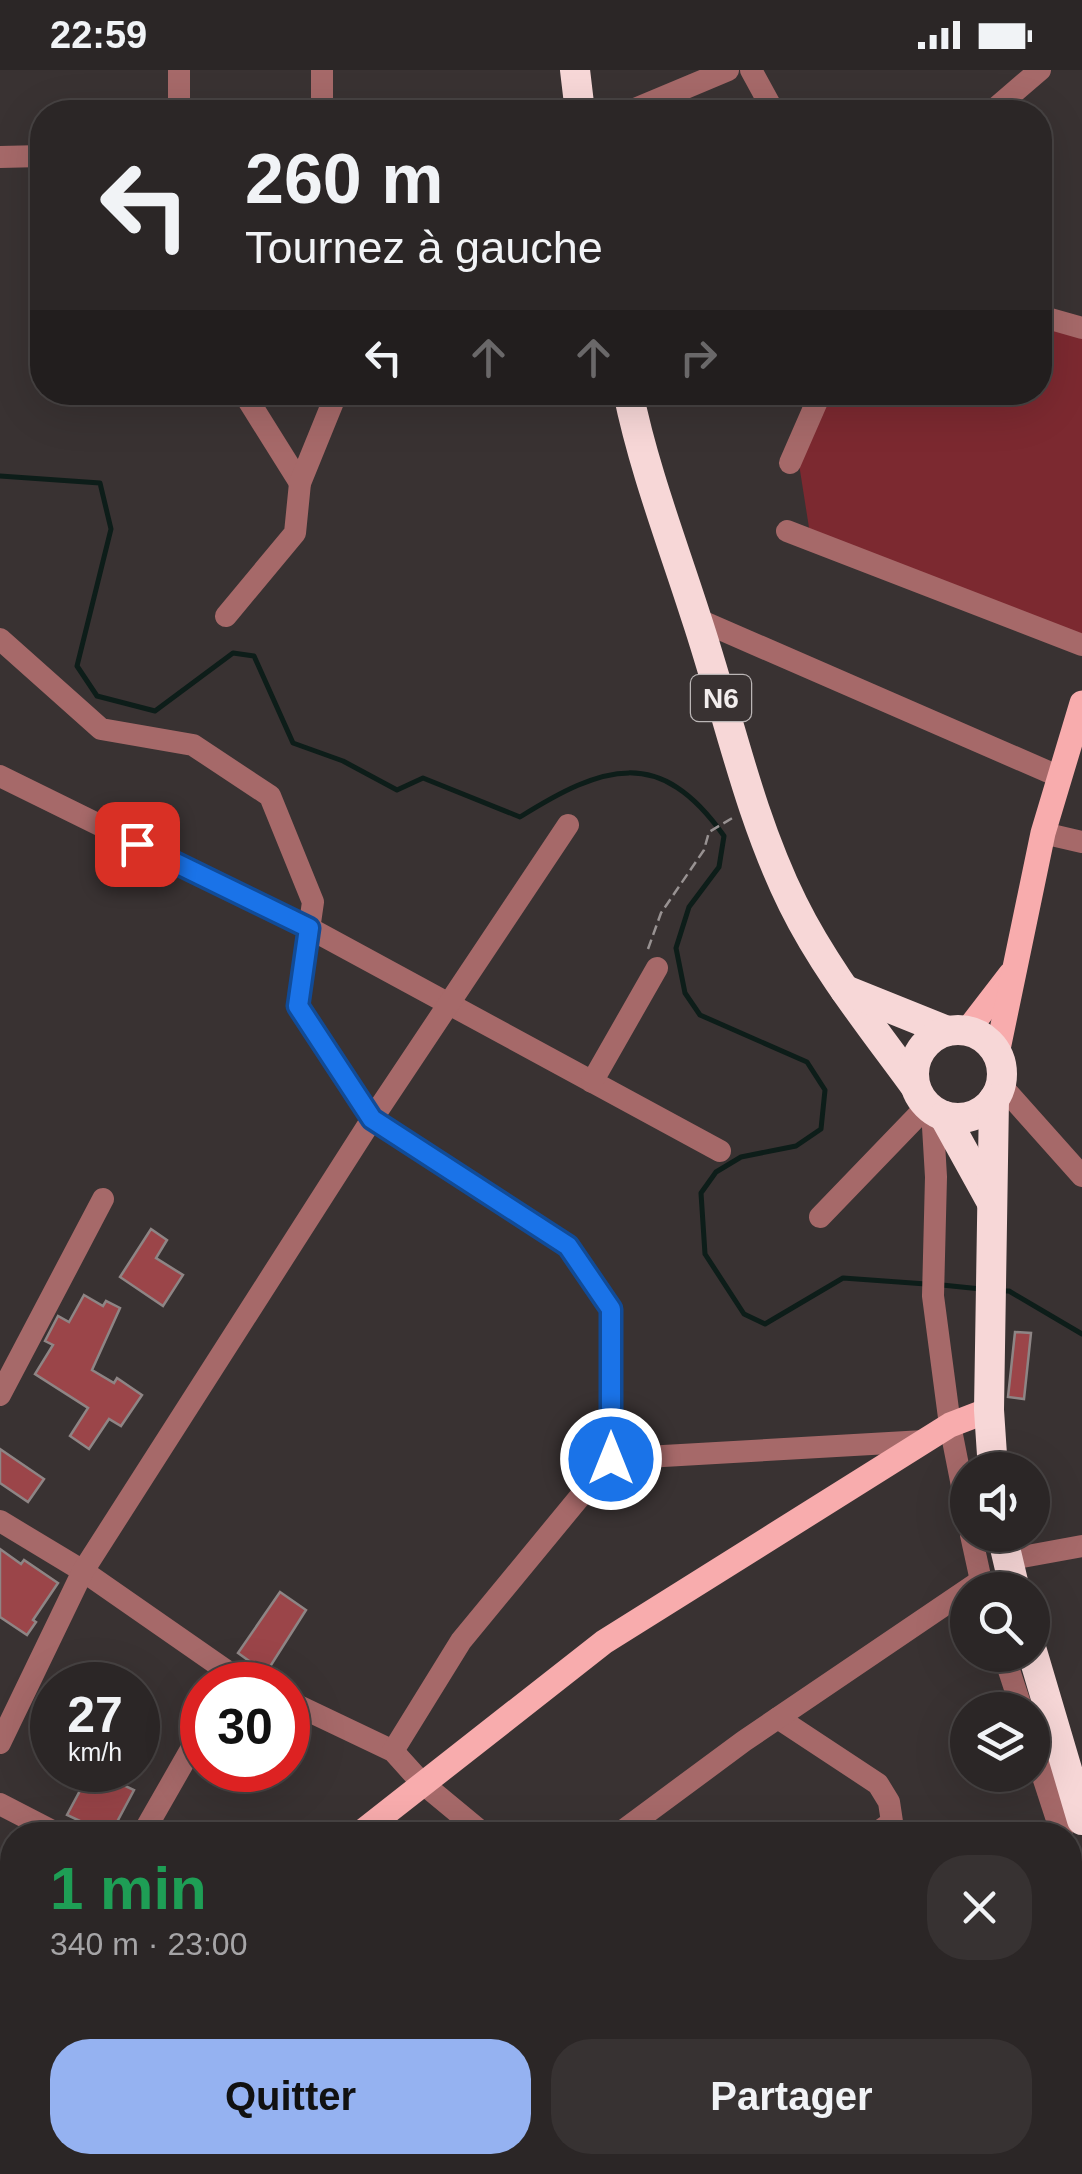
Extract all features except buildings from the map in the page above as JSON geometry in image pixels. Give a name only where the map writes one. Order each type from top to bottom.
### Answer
[{"type":"highway","points":[[576,70],[579,100]]},
{"type":"highway","name":"N6","points":[[631,405],[654,496],[697,618],[754,808],[794,905],[845,990],[930,1104],[993,1203]]},
{"type":"highway","points":[[845,990],[957,1031],[979,1035],[997,1079],[989,1310],[991,1452]]},
{"type":"highway","points":[[957,1031],[930,1040],[918,1056],[914,1075],[930,1104],[972,1116],[997,1079]]},
{"type":"highway","points":[[1038,1672],[1082,1822]]},
{"type":"main road","points":[[997,1079],[1013,972],[1043,833],[1082,703]]},
{"type":"main road","points":[[957,1031],[1013,972]]},
{"type":"main road","points":[[373,1822],[604,1642],[950,1425],[988,1410]]},
{"type":"street","points":[[178,70],[179,100]]},
{"type":"street","points":[[322,70],[322,100]]},
{"type":"street","points":[[657,100],[728,70]]},
{"type":"street","points":[[752,70],[768,100]]},
{"type":"street","points":[[1005,100],[1040,70]]},
{"type":"street","points":[[0,157],[30,156]]},
{"type":"street","points":[[1052,319],[1082,328]]},
{"type":"street","points":[[251,405],[300,484]]},
{"type":"street","points":[[226,616],[295,533],[300,484],[332,405]]},
{"type":"street","points":[[790,464],[815,405]]},
{"type":"street","points":[[787,531],[1082,645]]},
{"type":"street","points":[[697,618],[1060,776]]},
{"type":"street","points":[[0,639],[102,729],[192,745],[270,796],[313,902],[298,1006],[372,1119],[568,1246],[611,1309],[611,1459],[461,1641],[392,1751]]},
{"type":"street","points":[[0,776],[309,928],[720,1150]]},
{"type":"street","points":[[0,1743],[82,1572],[372,1119],[568,825]]},
{"type":"street","points":[[1043,833],[1082,842]]},
{"type":"street","points":[[592,1082],[657,968]]},
{"type":"street","points":[[997,1079],[1082,1176]]},
{"type":"street","points":[[820,1217],[930,1104]]},
{"type":"street","points":[[930,1104],[936,1176],[933,1296],[955,1452]]},
{"type":"street","points":[[0,1394],[102,1199]]},
{"type":"street","points":[[611,1459],[924,1441]]},
{"type":"street","points":[[0,1520],[210,1662]]},
{"type":"street","points":[[1007,1562],[1082,1546]]},
{"type":"street","points":[[635,1822],[778,1718],[950,1605]]},
{"type":"street","points":[[310,1712],[392,1751],[421,1782],[469,1822]]},
{"type":"street","points":[[778,1718],[878,1784],[889,1802],[892,1822]]},
{"type":"street","points":[[149,1822],[180,1768]]},
{"type":"street","points":[[1050,1792],[1060,1822]]},
{"type":"street","points":[[0,1804],[35,1822]]},
{"type":"path","points":[[657,968],[645,956],[662,913],[704,850],[710,832],[723,821]]},
{"type":"shaded area","points":[[1052,327],[1082,335],[1082,637],[810,534],[799,464],[826,405],[1052,405]]},
{"type":"waterway","points":[[0,476],[100,483],[111,529],[77,666],[97,696],[155,711],[233,653],[254,656],[293,743],[343,761],[397,790],[423,778],[520,817],[578,785],[629,773],[653,776],[677,787],[700,807],[724,836],[719,867],[689,907],[676,948],[685,993],[700,1015],[807,1062],[825,1090],[821,1129],[796,1146],[741,1157],[716,1172],[701,1193],[705,1254],[744,1314],[765,1324],[843,1278],[926,1284]]},
{"type":"waterway","points":[[942,1285],[981,1289]]},
{"type":"waterway","points":[[1001,1291],[1009,1291],[1082,1334]]},
{"type":"route","points":[[137,844],[309,928],[298,1006],[372,1119],[568,1246],[611,1309],[611,1459]]}]
